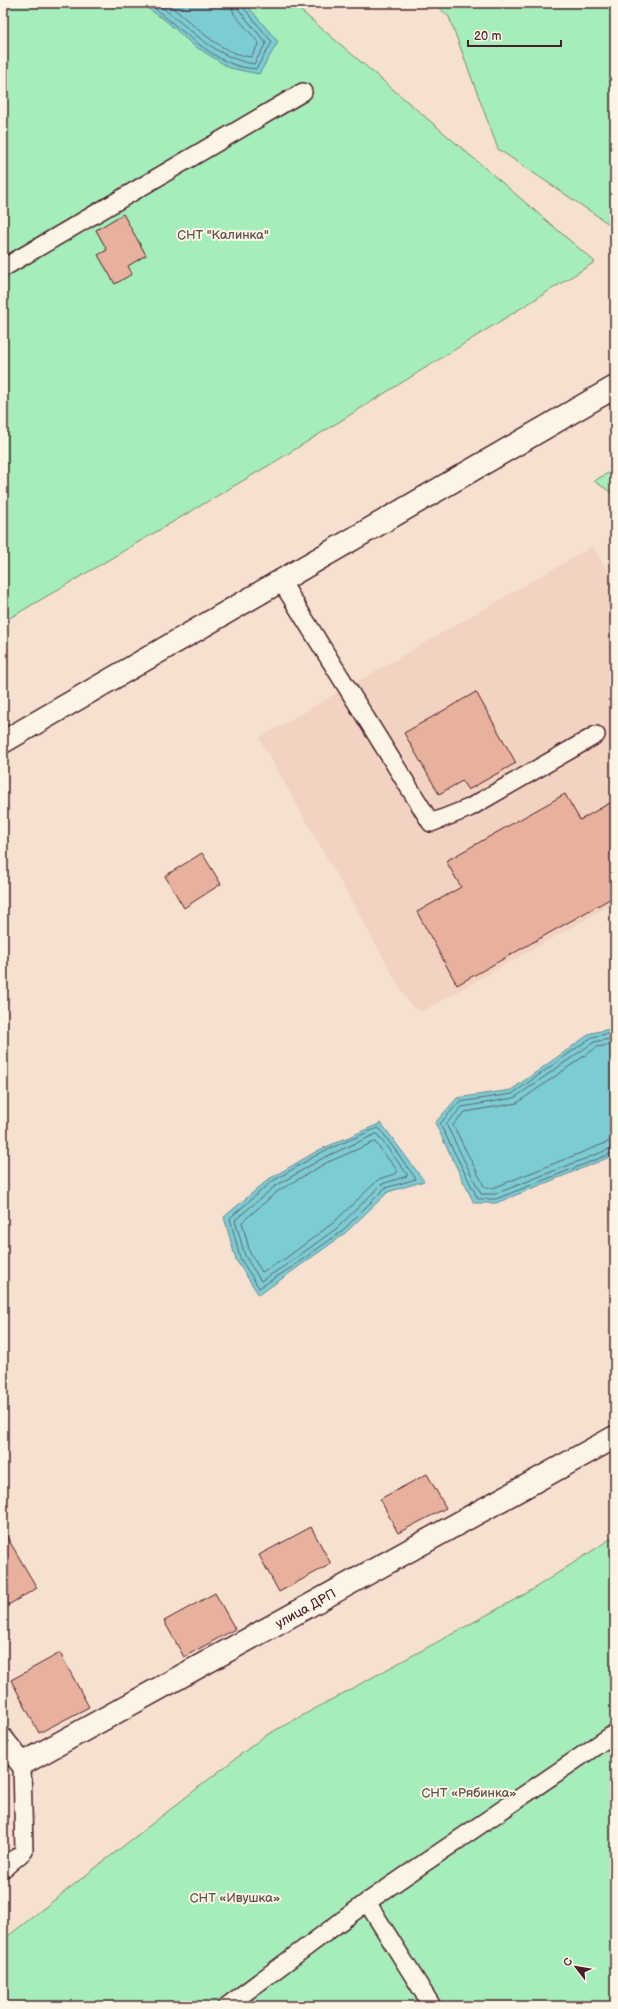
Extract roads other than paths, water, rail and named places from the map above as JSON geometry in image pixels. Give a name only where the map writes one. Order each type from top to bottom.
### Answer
[{"type":"main road","points":[[3,742],[615,387]]},
{"type":"main road","name":"улица ДРП","points":[[22,1764],[615,1437]]},
{"type":"main road","points":[[3,1740],[22,1764]]},
{"type":"lane","points":[[3,268],[303,92]]},
{"type":"lane","points":[[281,581],[431,823],[469,808],[596,735]]},
{"type":"lane","points":[[227,2006],[367,1902],[615,1733]]},
{"type":"lane","points":[[3,1869],[24,1851],[22,1764]]},
{"type":"lane","points":[[367,1902],[432,2006]]},
{"type":"water","points":[[140,3],[245,3],[278,42],[259,74],[230,68],[193,45],[165,20]]},
{"type":"water","points":[[615,1028],[615,1155],[496,1203],[474,1203],[435,1123],[457,1098],[511,1090],[591,1033]]},
{"type":"water","points":[[381,1123],[424,1181],[388,1192],[343,1235],[259,1295],[236,1260],[224,1217],[269,1179],[319,1150]]},
{"type":"park label","name":"СНТ \"Калинка\"","points":[[223,234]]},
{"type":"park label","name":"СНТ «Рябинка»","points":[[469,1792]]},
{"type":"park label","name":"СНТ «Ивушка»","points":[[235,1897]]}]
